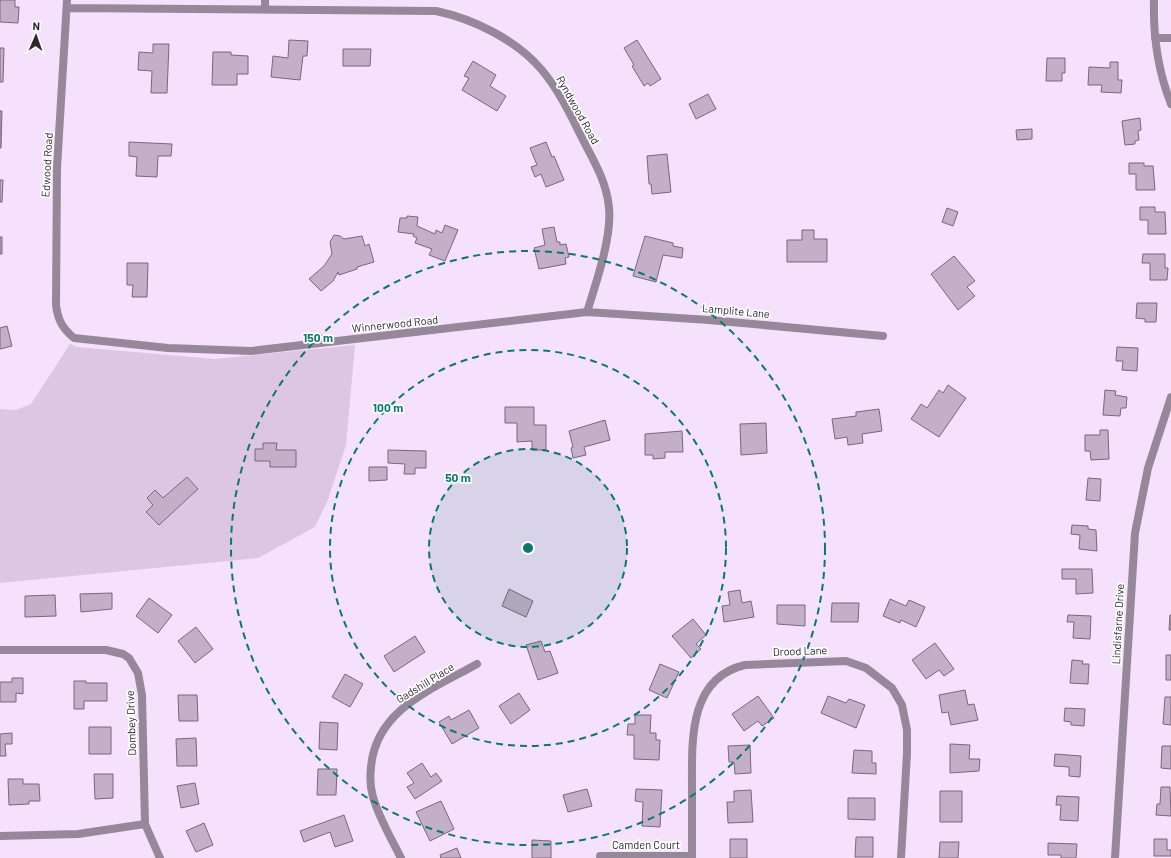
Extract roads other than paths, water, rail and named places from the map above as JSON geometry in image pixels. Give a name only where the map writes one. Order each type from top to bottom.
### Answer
[{"type":"street","points":[[265,0],[265,10]]},
{"type":"street","points":[[1154,0],[1155,38],[1161,71],[1171,104]]},
{"type":"street","name":"Ryndwood Road","points":[[67,4],[265,10],[436,11],[469,21],[511,44],[528,56],[542,70],[563,101],[599,171],[606,190],[609,208],[608,224],[601,264],[587,312]]},
{"type":"street","name":"Edwood Road","points":[[64,330],[58,318],[56,305],[56,194],[67,4]]},
{"type":"street","points":[[1155,38],[1171,38]]},
{"type":"street","name":"Winnerwood Road","points":[[64,330],[74,338],[110,343],[197,350],[251,350],[587,312]]},
{"type":"street","name":"Lamplite Lane","points":[[587,312],[717,320],[883,336]]},
{"type":"street","name":"Lindisfarne Drive","points":[[1115,858],[1135,533],[1148,468],[1171,397]]},
{"type":"street","name":"Dombey Drive","points":[[0,650],[99,649],[113,651],[129,658],[138,673],[142,695],[145,824],[160,858]]},
{"type":"street","name":"Drood Lane","points":[[692,857],[692,742],[701,701],[708,690],[715,681],[728,671],[745,665],[841,661],[856,664],[874,673],[892,688],[902,705],[907,730],[907,753],[901,858]]},
{"type":"street","name":"Gadshill Place","points":[[400,858],[372,795],[371,769],[375,745],[384,727],[404,708],[477,664]]},
{"type":"street","points":[[0,836],[78,834],[145,824]]},
{"type":"street","name":"Camden Court","points":[[600,856],[692,857]]}]
